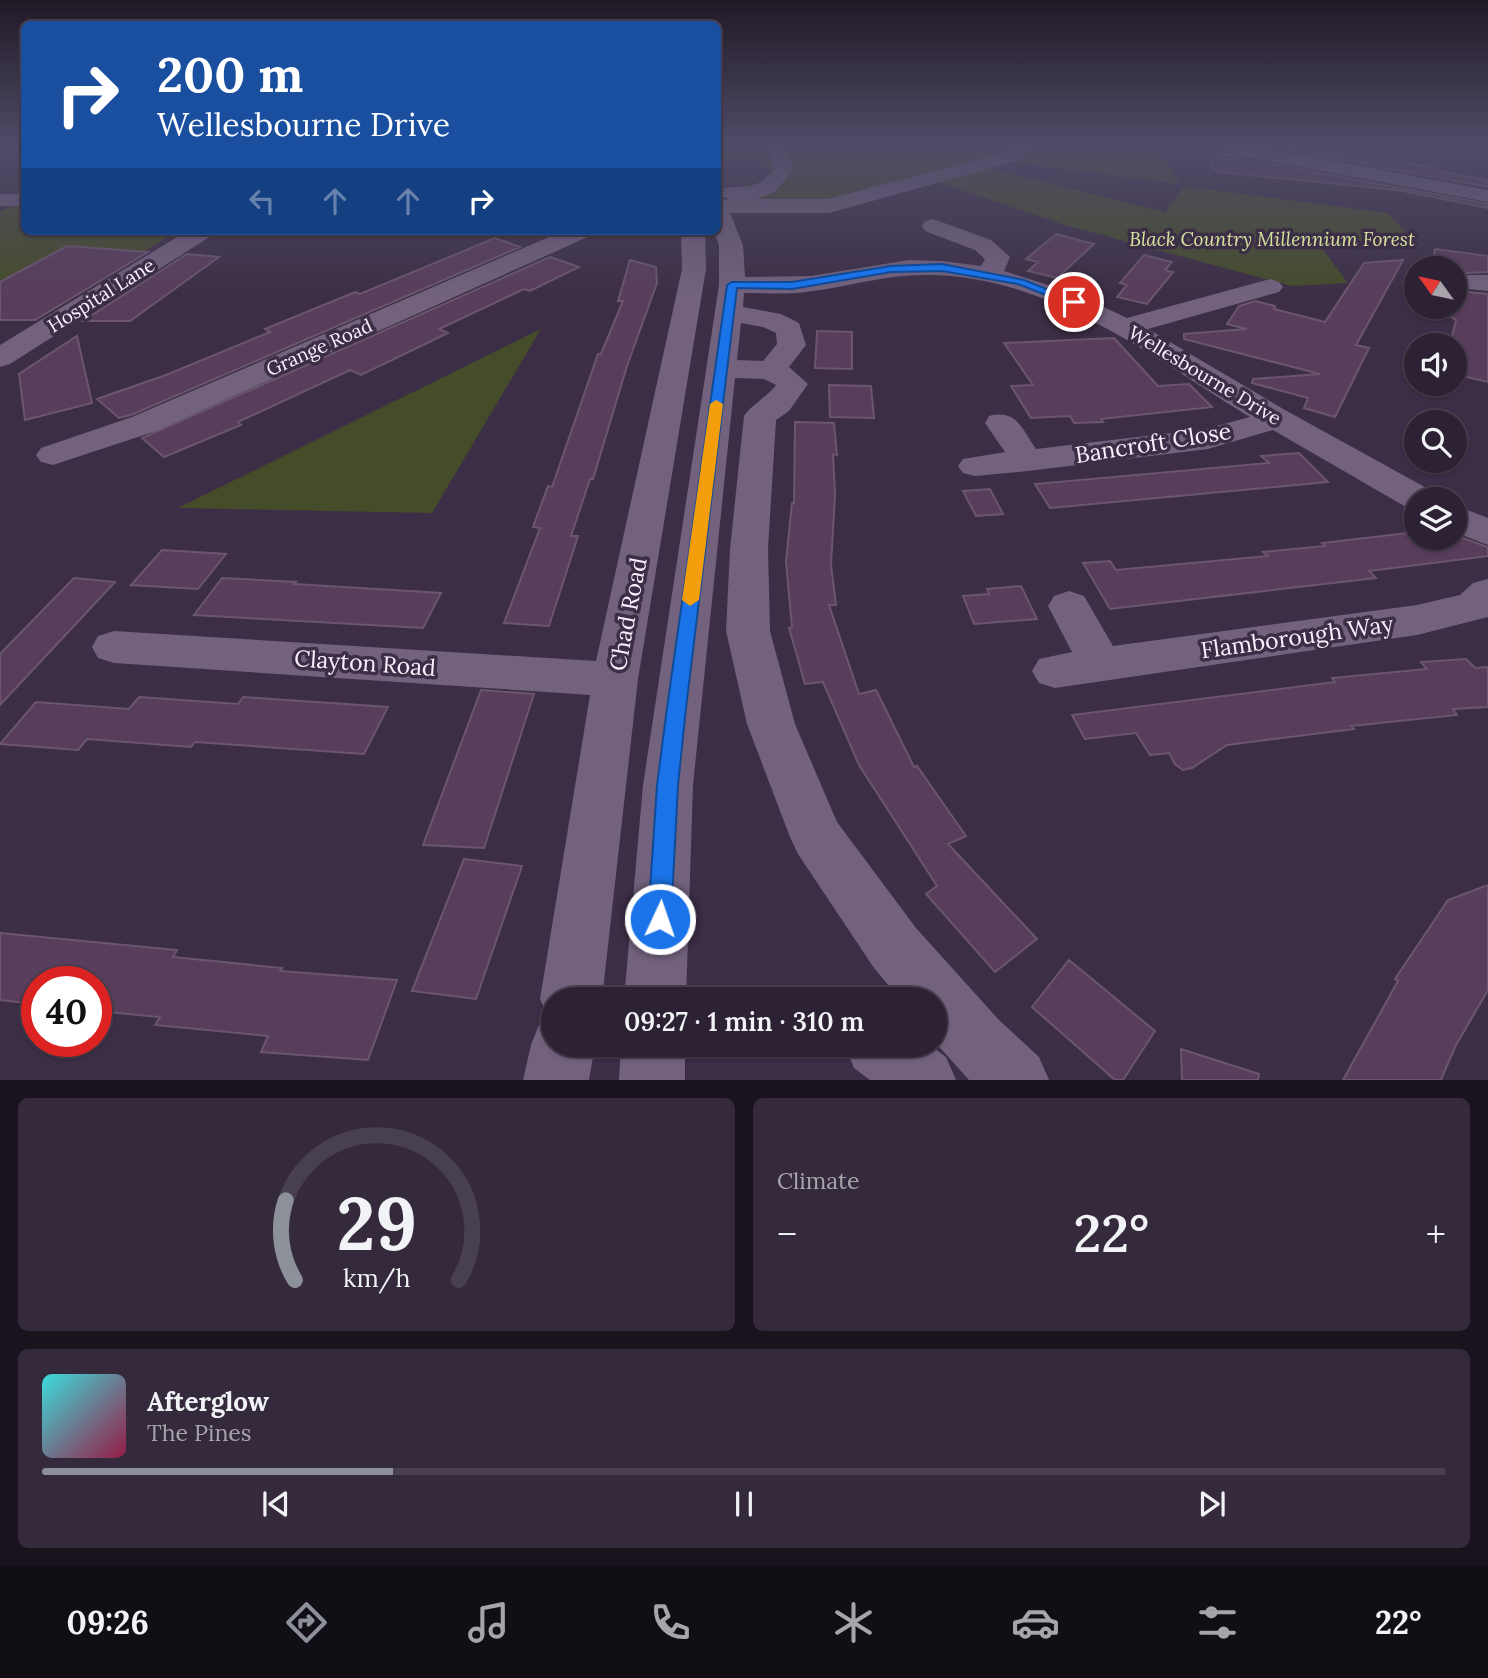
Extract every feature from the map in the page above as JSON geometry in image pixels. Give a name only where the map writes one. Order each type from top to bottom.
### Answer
[{"type":"street","points":[[721,208],[750,196]]},
{"type":"street","points":[[721,211],[829,206],[864,196]]},
{"type":"street","points":[[0,200],[21,200]]},
{"type":"street","points":[[656,987],[667,785],[730,299],[731,245],[721,225]]},
{"type":"street","points":[[933,226],[984,245],[998,257],[990,274]]},
{"type":"street","name":"Hospital Lane","points":[[0,358],[197,235]]},
{"type":"street","name":"Grange Road","points":[[53,455],[144,424],[573,235]]},
{"type":"street","name":"Chad Road","points":[[573,987],[615,679],[694,270],[706,235]]},
{"type":"street","name":"Wellesbourne Drive","points":[[730,299],[891,269],[942,268],[990,274],[1053,293],[1125,327],[1277,419],[1404,491]]},
{"type":"street","points":[[1125,327],[1270,287]]},
{"type":"street","points":[[730,299],[789,329],[792,345],[771,370]]},
{"type":"street","points":[[721,369],[771,370],[784,375],[793,384],[778,404],[760,416],[748,549],[748,631],[771,723],[817,837],[895,948],[977,1042],[1016,1080]]},
{"type":"street","name":"Bancroft Close","points":[[975,466],[1208,439],[1277,419]]},
{"type":"street","points":[[1001,423],[1028,461]]},
{"type":"street","points":[[1467,523],[1488,533]]},
{"type":"street","name":"Flamborough Way","points":[[1055,671],[1417,620],[1474,606],[1488,593]]},
{"type":"street","points":[[1069,606],[1101,664]]},
{"type":"street","name":"Clayton Road","points":[[114,647],[615,679]]},
{"type":"street","points":[[556,1080],[561,1057]]},
{"type":"street","points":[[652,1080],[653,1057]]},
{"type":"street","points":[[893,1057],[923,1080]]},
{"type":"green space","points":[[740,196],[847,196],[827,202],[746,199]]},
{"type":"green space","name":"Black Country Millennium Forest","points":[[980,196],[1102,196],[1165,212],[1176,196],[1263,196],[1388,213],[1416,243],[1315,239],[1348,283],[1292,286],[1065,225]]},
{"type":"green space","points":[[21,205],[21,235],[171,235],[64,302],[0,299],[0,211]]},
{"type":"green space","points":[[541,329],[432,513],[178,508]]},
{"type":"building","points":[[1429,196],[1447,196],[1488,204],[1488,208]]},
{"type":"building","points":[[1056,234],[1094,244],[1057,278],[1028,271],[1038,262],[1026,259]]},
{"type":"building","points":[[495,238],[520,247],[131,415],[119,418],[97,399],[166,375],[270,332],[265,329],[355,292],[360,294]]},
{"type":"building","points":[[67,246],[148,252],[35,320],[0,320],[0,282]]},
{"type":"building","points":[[1435,249],[1488,256],[1488,272],[1467,273],[1467,256],[1434,256]]},
{"type":"building","points":[[187,254],[219,257],[130,321],[83,321]]},
{"type":"building","points":[[1144,255],[1172,262],[1165,270],[1173,272],[1147,304],[1117,297],[1127,285],[1120,283]]},
{"type":"building","points":[[550,257],[579,267],[530,291],[524,289],[439,329],[448,333],[361,375],[350,370],[238,422],[241,425],[164,457],[142,438]]},
{"type":"building","points":[[630,260],[656,267],[657,283],[627,366],[593,479],[590,479],[571,536],[578,536],[549,626],[504,623],[540,528],[533,527],[548,486],[552,487],[598,354],[601,354],[623,301],[618,301]]},
{"type":"building","points":[[1403,260],[1356,345],[1369,348],[1335,417],[1304,408],[1308,398],[1252,383],[1253,379],[1320,374],[1184,339],[1184,334],[1247,329],[1227,324],[1239,306],[1255,301],[1275,306],[1274,309],[1325,322],[1364,263]]},
{"type":"building","points":[[1467,292],[1488,294],[1488,382],[1467,377],[1467,333],[1453,333],[1456,320],[1467,319]]},
{"type":"building","points":[[817,331],[852,332],[852,369],[815,368]]},
{"type":"building","points":[[77,336],[92,403],[25,420],[19,374]]},
{"type":"building","points":[[1114,338],[1158,386],[1189,384],[1212,407],[1101,419],[1103,422],[1074,423],[1070,416],[1031,418],[1011,386],[1033,385],[1004,343]]},
{"type":"building","points":[[829,385],[871,386],[874,418],[830,417]]},
{"type":"building","points":[[795,422],[834,423],[837,455],[833,454],[835,494],[831,565],[836,605],[829,605],[859,694],[876,690],[914,767],[917,766],[966,836],[948,844],[1037,939],[995,972],[926,894],[937,886],[859,765],[823,682],[805,684],[789,628],[792,627],[786,562],[794,503]]},
{"type":"building","points":[[1299,453],[1328,482],[1050,508],[1035,484],[1269,463],[1261,456]]},
{"type":"building","points":[[990,489],[1003,514],[976,516],[963,491]]},
{"type":"building","points":[[1404,533],[1404,550],[1467,550],[1467,540],[1488,547],[1488,556],[1369,571],[1376,578],[1110,609],[1083,563],[1110,561],[1116,570],[1268,556],[1263,552],[1325,546],[1322,543]]},
{"type":"building","points":[[162,550],[226,554],[198,589],[131,585]]},
{"type":"building","points":[[74,578],[115,582],[0,705],[0,654]]},
{"type":"building","points":[[222,578],[441,593],[423,628],[194,615]]},
{"type":"building","points":[[1021,586],[1037,619],[974,624],[963,596],[989,594],[987,589]]},
{"type":"building","points":[[1466,659],[1475,668],[1488,667],[1488,707],[1453,709],[1457,715],[1351,726],[1354,729],[1227,745],[1192,768],[1183,770],[1175,764],[1169,753],[1150,755],[1136,733],[1085,739],[1072,715],[1335,682],[1332,678],[1427,669],[1421,662]]},
{"type":"building","points":[[481,690],[534,694],[484,848],[423,845]]},
{"type":"building","points":[[139,697],[238,704],[243,697],[388,707],[364,754],[195,742],[191,747],[87,739],[78,750],[0,744],[36,702],[129,709]]},
{"type":"building","points":[[464,859],[522,866],[476,999],[412,991]]},
{"type":"building","points":[[1488,885],[1488,990],[1455,1047],[1441,1080],[1343,1080],[1398,981],[1395,979],[1448,900]]},
{"type":"building","points":[[0,933],[177,950],[173,957],[282,968],[280,971],[397,980],[368,1060],[261,1052],[268,1036],[155,1025],[160,1017],[112,1012],[112,966],[21,966],[21,1002],[0,1000]]},
{"type":"building","points":[[1069,960],[1155,1031],[1123,1080],[1115,1080],[1032,1007]]},
{"type":"building","points":[[1181,1049],[1259,1074],[1258,1080],[1182,1080]]},
{"type":"slow traffic","points":[[690,600],[716,404]]},
{"type":"route","points":[[660,919],[667,785],[732,285],[810,284],[891,269],[924,267],[990,274],[1074,302]]}]
